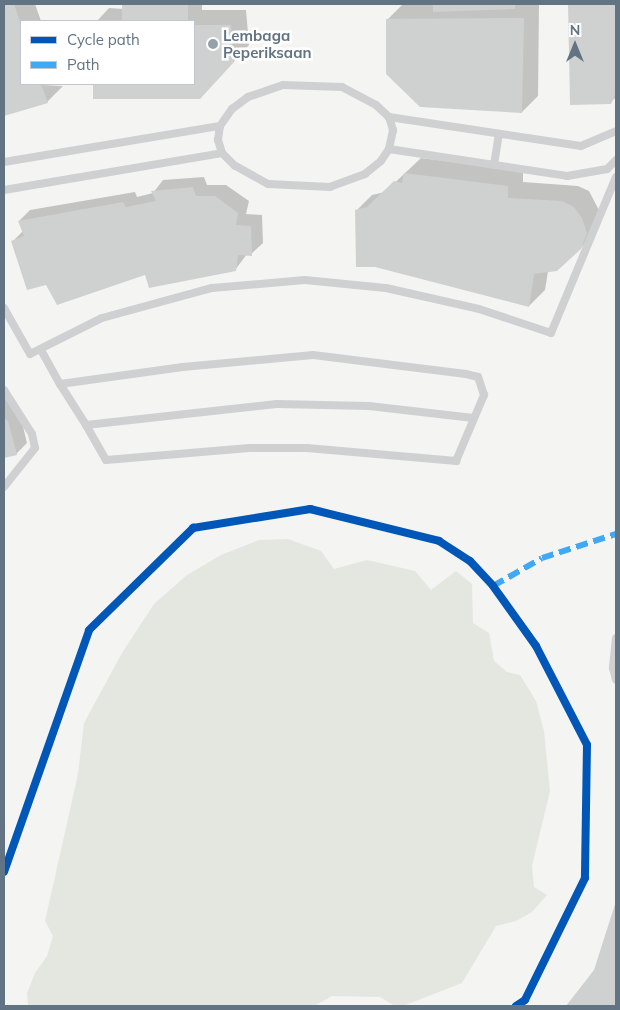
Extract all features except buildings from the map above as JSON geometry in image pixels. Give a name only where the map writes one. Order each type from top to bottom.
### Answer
[{"type":"lane","points":[[283,85],[342,87],[376,105],[389,117],[393,130],[389,149],[365,174],[330,187],[268,184],[235,166],[222,153],[218,140],[220,126],[232,109],[248,96],[283,85]]},
{"type":"lane","points":[[389,117],[581,146],[616,130]]},
{"type":"lane","points":[[4,162],[220,126]]},
{"type":"lane","points":[[494,165],[499,135]]},
{"type":"lane","points":[[389,149],[567,176],[607,169],[616,160]]},
{"type":"lane","points":[[4,190],[222,153]]},
{"type":"lane","points":[[4,308],[30,354],[102,318],[212,288],[305,280],[386,288],[479,309],[552,333],[616,177]]},
{"type":"lane","points":[[41,350],[60,384],[106,460],[249,448],[307,448],[456,461],[484,395],[478,377],[313,355],[183,367],[60,384]]},
{"type":"lane","points":[[4,390],[32,434],[36,448],[4,487]]},
{"type":"lane","points":[[86,425],[277,404],[369,406],[473,418]]},
{"type":"lane","points":[[616,638],[613,668],[616,680]]},
{"type":"shaded area","points":[[288,539],[321,551],[334,569],[367,560],[415,571],[431,590],[456,571],[472,584],[473,623],[489,633],[494,661],[507,672],[520,675],[536,701],[544,731],[550,791],[532,866],[534,887],[547,895],[532,912],[516,921],[496,926],[462,983],[403,1006],[395,1006],[380,997],[332,996],[314,1006],[28,1006],[27,993],[35,973],[47,956],[53,936],[45,921],[78,774],[84,723],[122,653],[154,604],[187,575],[221,555],[259,540]]},
{"type":"marked path","points":[[493,586],[542,558],[616,534]]},
{"type":"cycle path","points":[[4,872],[89,630],[193,528],[310,509],[439,541],[470,561],[493,586],[536,646],[587,745],[585,878],[525,1000],[516,1006]]},
{"type":"place","name":"Lembaga Peperiksaan","points":[[213,44]]}]
